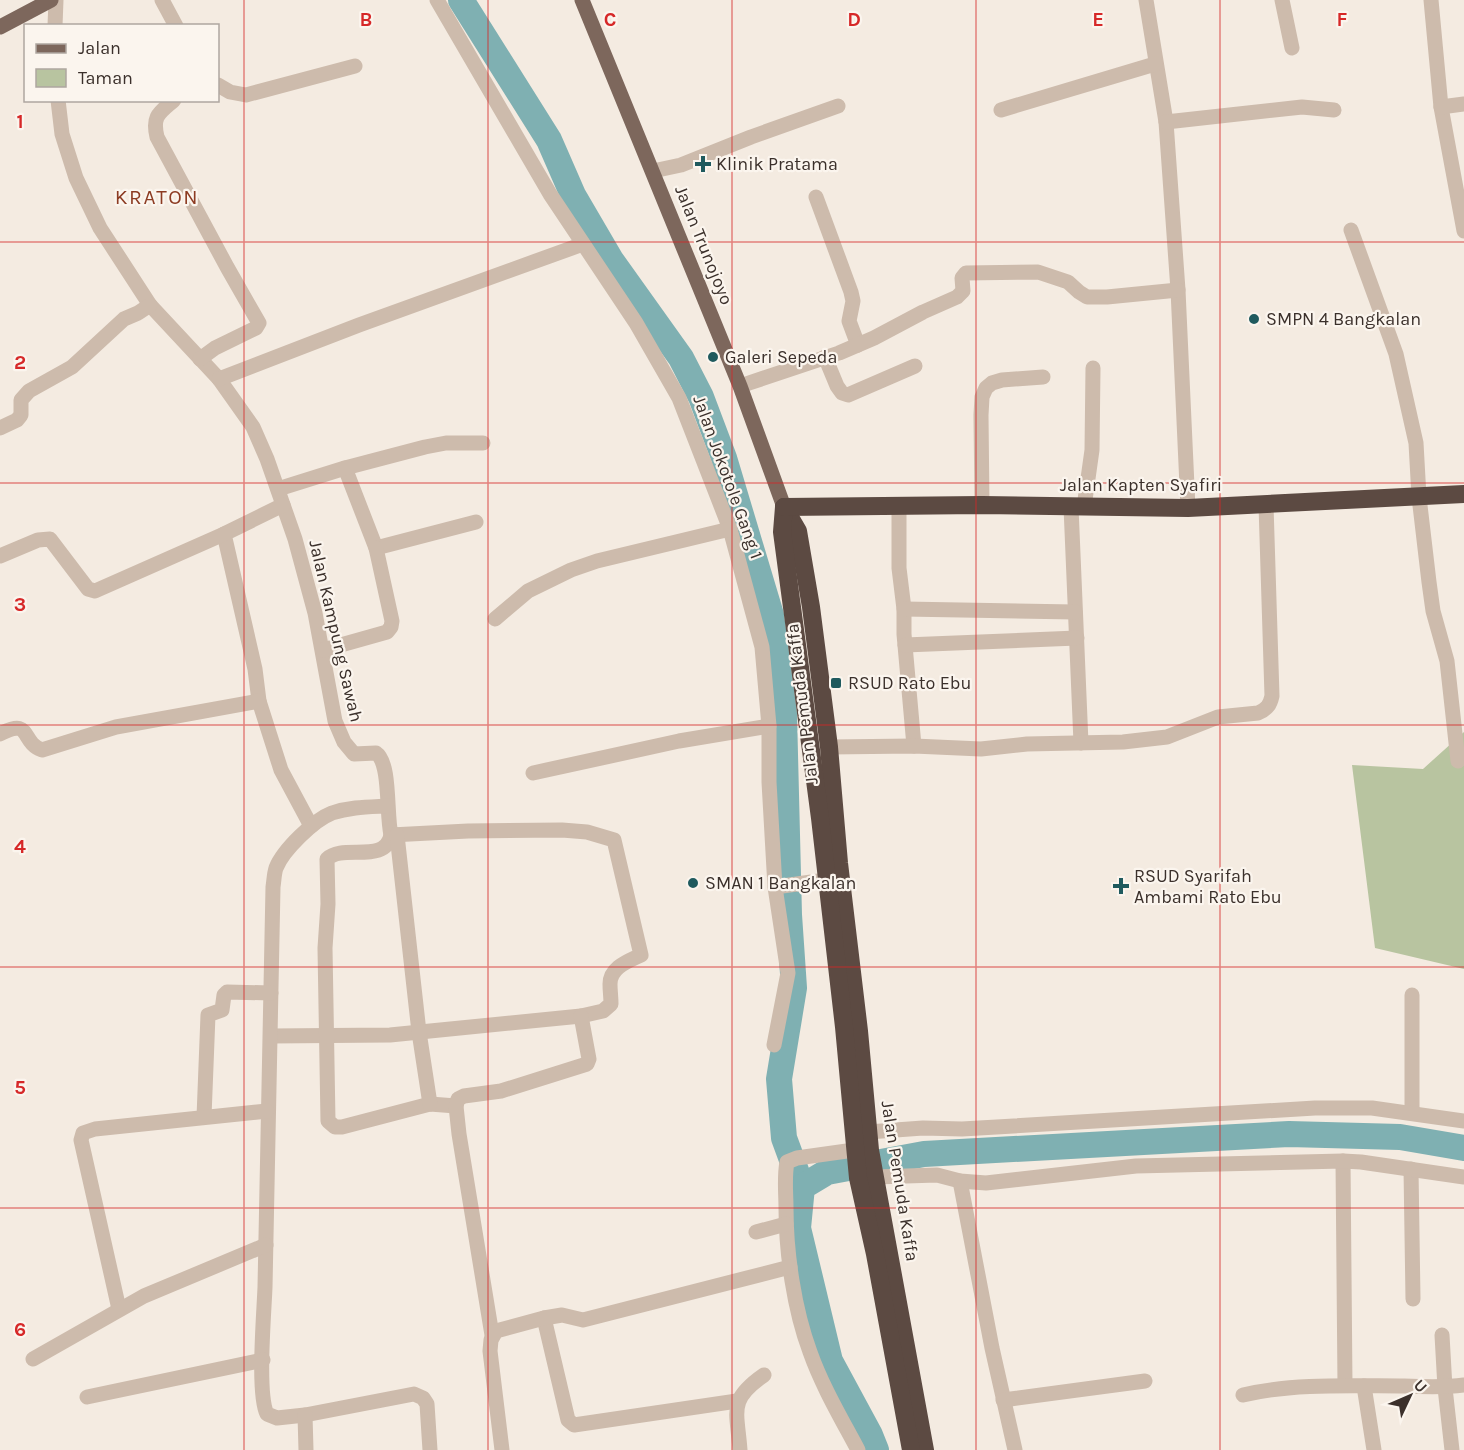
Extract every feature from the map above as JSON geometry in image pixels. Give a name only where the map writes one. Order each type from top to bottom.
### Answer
[{"type":"highway","name":"Jalan Kapten Syafiri","points":[[784,507],[982,505],[1188,507],[1464,494]]},
{"type":"highway","name":"Jalan Pemuda Kaffa","points":[[784,507],[798,531],[811,607],[829,747],[862,1146]]},
{"type":"highway","name":"Jalan Pemuda Kaffa","points":[[784,507],[782,532],[820,818],[844,1027],[862,1146],[882,1253],[911,1450]]},
{"type":"highway","name":"Jalan Pemuda Kaffa","points":[[882,1253],[925,1450]]},
{"type":"main road","points":[[1,25],[51,0]]},
{"type":"main road","name":"Jalan Trunojoyo","points":[[582,0],[740,386],[784,507]]},
{"type":"street","points":[[55,24],[56,0]]},
{"type":"street","points":[[162,0],[176,24]]},
{"type":"street","name":"Jalan Jokotole Gang 1","points":[[437,0],[550,194],[636,323],[679,398],[730,529],[762,647],[769,726],[769,782],[788,973],[774,1045]]},
{"type":"street","points":[[1146,0],[1166,122],[1178,290],[1188,507]]},
{"type":"street","points":[[1282,0],[1292,48]]},
{"type":"street","points":[[1431,0],[1441,107],[1460,195],[1464,231]]},
{"type":"street","points":[[1001,110],[1155,64]]},
{"type":"street","points":[[219,85],[230,92],[246,95],[355,66]]},
{"type":"street","name":"Jalan Kampung Sawah","points":[[58,102],[62,134],[76,178],[100,228],[150,304],[219,379],[253,427],[278,489],[301,560],[323,650],[335,721],[344,742],[354,754],[376,753],[381,757],[387,787],[387,806],[394,835],[430,1104]]},
{"type":"street","points":[[172,102],[156,118],[157,137],[259,323],[256,328],[215,348],[200,359]]},
{"type":"street","points":[[1441,107],[1464,104]]},
{"type":"street","points":[[652,171],[681,165],[838,106]]},
{"type":"street","points":[[1166,122],[1302,107],[1334,110]]},
{"type":"street","points":[[816,196],[850,292],[852,301],[849,321],[858,345]]},
{"type":"street","points":[[1351,230],[1400,366],[1416,443],[1419,497],[1433,611],[1447,661],[1458,761]]},
{"type":"street","points":[[219,379],[359,325],[583,244]]},
{"type":"street","points":[[740,386],[858,345],[957,297],[963,291],[962,278],[966,273],[1038,272],[1068,282],[1087,297],[1178,290]]},
{"type":"street","points":[[0,428],[17,420],[21,415],[21,400],[29,391],[72,367],[123,319],[138,313],[150,304]]},
{"type":"street","points":[[825,357],[837,386],[842,393],[848,394],[915,366]]},
{"type":"street","points":[[1082,743],[1075,612],[1078,507],[1092,450],[1093,368]]},
{"type":"street","points":[[982,505],[981,415],[982,398],[986,388],[1002,380],[1043,377]]},
{"type":"street","points":[[278,489],[425,447],[446,443],[483,443]]},
{"type":"street","points":[[323,650],[387,632],[392,621],[376,548],[345,468]]},
{"type":"street","points":[[0,556],[38,540],[50,539],[88,589],[94,591],[224,534],[283,505]]},
{"type":"street","points":[[899,505],[899,568],[914,746]]},
{"type":"street","points":[[829,747],[914,746],[981,749],[1027,744],[1123,742],[1167,737],[1208,719],[1258,713],[1265,710],[1272,696],[1266,505]]},
{"type":"street","points":[[376,548],[476,522]]},
{"type":"street","points":[[495,619],[528,591],[571,570],[597,561],[730,529]]},
{"type":"street","points":[[224,534],[255,669],[260,701],[281,770],[311,826]]},
{"type":"street","points":[[904,609],[1075,612]]},
{"type":"street","points":[[905,645],[1077,638]]},
{"type":"street","points":[[0,734],[13,727],[18,727],[23,730],[36,748],[42,750],[116,727],[260,701]]},
{"type":"street","points":[[533,773],[679,741],[769,726]]},
{"type":"street","points":[[387,806],[362,807],[330,814],[311,826],[282,858],[276,869],[273,886],[271,1036],[267,1111],[264,1407],[267,1414],[277,1418],[305,1415],[414,1394],[423,1398],[427,1404],[430,1450]]},
{"type":"street","points":[[271,1036],[327,1036],[390,1035],[581,1016],[608,1008],[612,996],[610,982],[612,975],[623,963],[641,955],[614,840],[587,832],[562,830],[394,835],[386,847],[333,854],[327,859],[327,1036],[326,1112],[328,1121],[335,1127],[342,1127],[430,1104],[456,1106]]},
{"type":"street","points":[[778,887],[826,880]]},
{"type":"street","points":[[204,1117],[208,1015],[222,1010],[224,995],[227,993],[271,993]]},
{"type":"street","points":[[1412,996],[1412,1112]]},
{"type":"street","points":[[502,1450],[490,1351],[492,1335],[456,1106],[458,1099],[464,1096],[501,1090],[587,1064],[589,1059],[581,1016]]},
{"type":"street","points":[[858,1450],[824,1386],[801,1323],[790,1267],[786,1224],[786,1166],[793,1159],[862,1146],[923,1128],[962,1129],[1355,1107],[1412,1112],[1464,1121]]},
{"type":"street","points":[[119,1309],[81,1137],[83,1133],[95,1129],[267,1111]]},
{"type":"street","points":[[1343,1161],[1344,1385]]},
{"type":"street","points":[[868,1175],[937,1175],[960,1181],[986,1183],[1147,1166],[1362,1161],[1464,1177]]},
{"type":"street","points":[[1411,1169],[1413,1299]]},
{"type":"street","points":[[960,1181],[1015,1450]]},
{"type":"street","points":[[756,1232],[786,1224]]},
{"type":"street","points":[[33,1359],[119,1309],[266,1245]]},
{"type":"street","points":[[492,1335],[500,1330],[544,1318],[566,1315],[583,1320],[790,1267]]},
{"type":"street","points":[[544,1318],[568,1420],[574,1425],[737,1401]]},
{"type":"street","points":[[1442,1335],[1452,1450]]},
{"type":"street","points":[[87,1397],[263,1360]]},
{"type":"street","points":[[740,1450],[737,1401],[749,1385],[764,1375]]},
{"type":"street","points":[[1003,1400],[1145,1381]]},
{"type":"street","points":[[1243,1395],[1264,1391],[1344,1385],[1445,1388],[1464,1385]]},
{"type":"street","points":[[1364,1386],[1374,1450]]},
{"type":"street","points":[[305,1415],[306,1450]]},
{"type":"green space","points":[[1464,732],[1464,969],[1375,948],[1352,765],[1423,769]]},
{"type":"waterway","points":[[461,0],[549,140],[573,195],[611,260],[681,358],[701,397],[724,458],[771,615],[784,714],[789,915],[794,988],[779,1079],[784,1138],[802,1187]]},
{"type":"waterway","points":[[876,1450],[830,1361],[798,1228],[802,1187],[827,1172],[924,1154],[1289,1134],[1400,1137],[1464,1148]]},
{"type":"place","name":"Klinik Pratama","points":[[703,164]]},
{"type":"place","name":"SMPN 4 Bangkalan","points":[[1254,319]]},
{"type":"place","name":"Galeri Sepeda","points":[[713,357]]},
{"type":"place","name":"RSUD Rato Ebu","points":[[836,683]]},
{"type":"place","name":"SMAN 1 Bangkalan","points":[[693,883]]},
{"type":"place","name":"RSUD Syarifah Ambami Rato Ebu","points":[[1121,886]]},
{"type":"district","name":"KRATON","points":[[157,197]]}]
